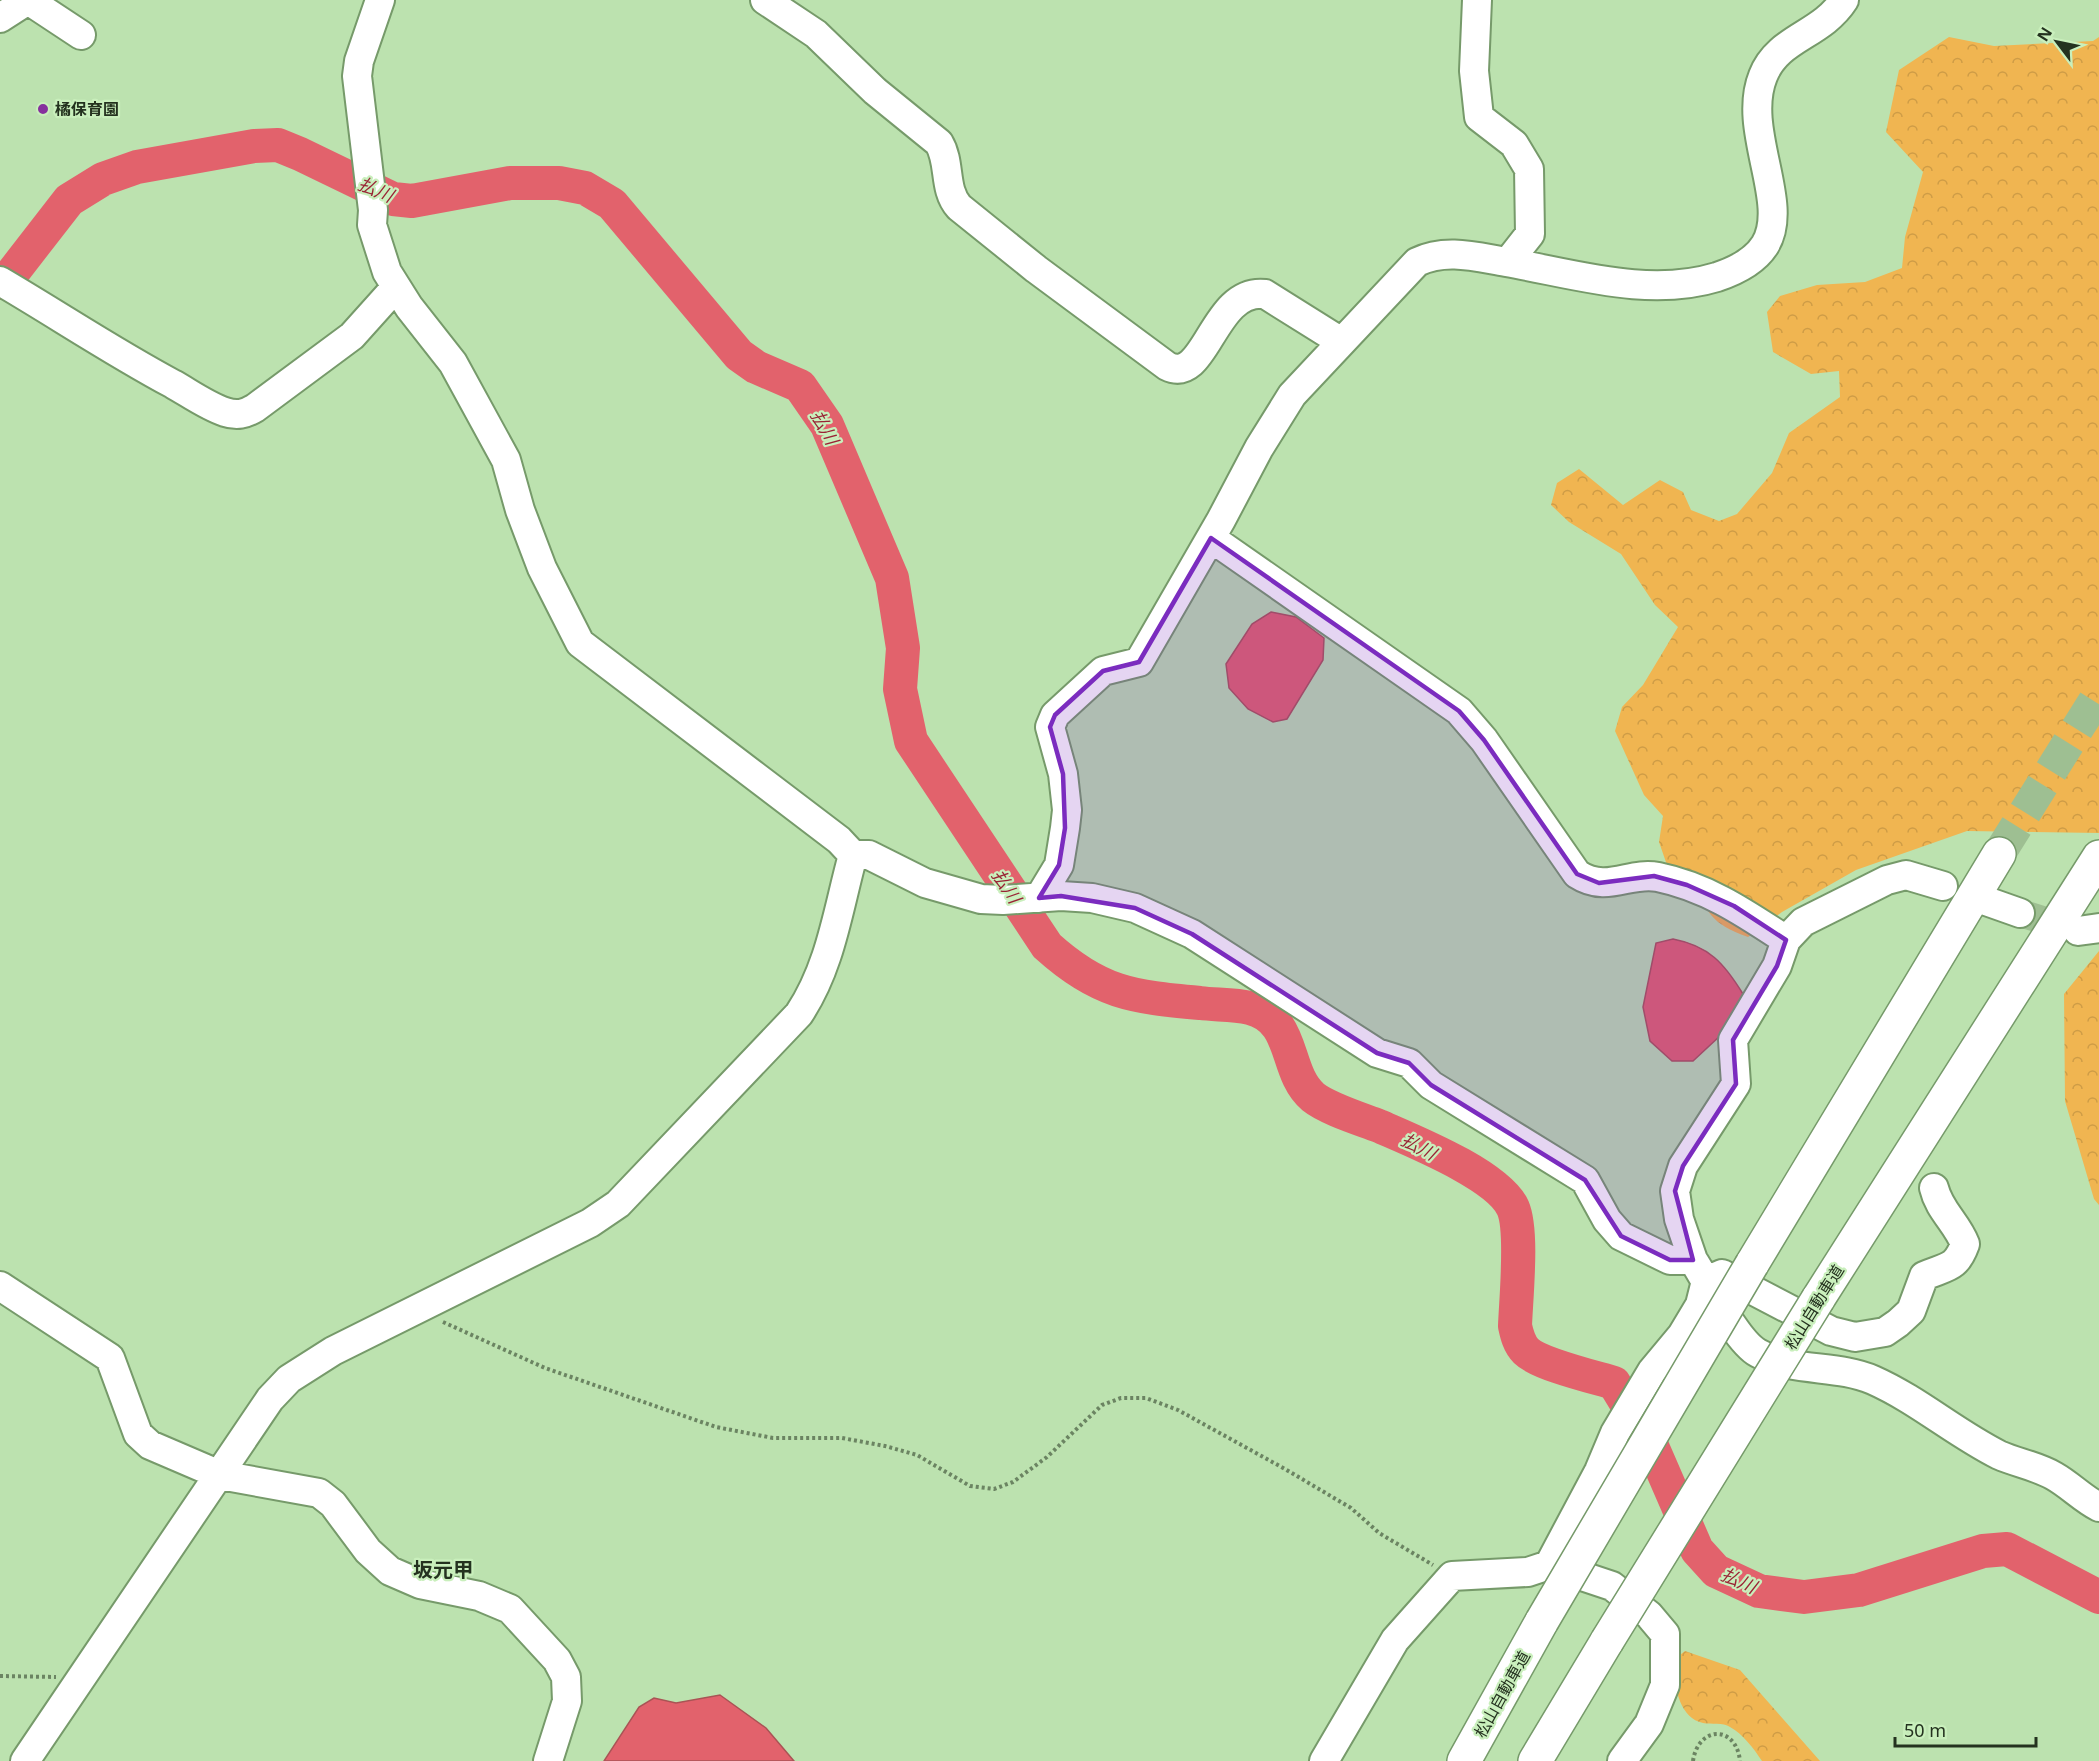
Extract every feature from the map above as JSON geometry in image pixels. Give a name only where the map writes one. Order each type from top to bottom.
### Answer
[{"type":"highway","name":"松山自動車道","points":[[1464,1761],[1542,1621],[1752,1264],[1999,854]]},
{"type":"highway","name":"松山自動車道","points":[[1535,1761],[1818,1299],[2099,856]]},
{"type":"street","points":[[0,18],[28,0],[81,35]]},
{"type":"street","points":[[380,0],[357,76],[374,232],[387,272],[453,363],[506,460],[520,510],[542,568],[580,643],[839,840],[853,855],[869,855],[925,883],[981,899],[1092,898],[1135,908],[1192,934],[1377,1053],[1409,1063],[1431,1085],[1585,1180],[1607,1220],[1621,1236],[1670,1260],[1700,1271],[1722,1274],[1831,1331],[1855,1337],[1885,1332],[1911,1311],[1924,1276],[1952,1266],[1960,1257],[1965,1244],[1961,1234],[1938,1203],[1934,1188]]},
{"type":"street","points":[[765,0],[816,34],[875,91],[939,143],[945,153],[952,200],[959,207],[1036,269],[1167,366],[1181,369],[1193,362],[1231,307],[1246,296],[1255,293],[1265,294],[1340,341]]},
{"type":"street","points":[[1477,0],[1474,71],[1479,117],[1514,144],[1524,158],[1531,183],[1530,234],[1508,262]]},
{"type":"street","points":[[1039,898],[1059,865],[1067,810],[1063,774],[1050,727],[1055,715],[1103,671],[1139,662],[1211,538],[1259,448],[1292,396],[1340,341],[1418,262],[1433,255],[1452,254],[1508,262],[1630,284],[1675,285],[1697,283],[1723,275],[1755,257],[1765,245],[1773,228],[1773,211],[1756,117],[1757,94],[1764,74],[1778,54],[1793,40],[1816,30],[1830,19],[1844,0]]},
{"type":"street","points":[[0,281],[129,360],[225,412],[238,414],[246,414],[255,408],[352,336],[396,286]]},
{"type":"street","points":[[1211,538],[1458,711],[1484,740],[1577,874],[1588,881],[1599,883],[1654,876],[1687,885],[1734,906],[1786,940]]},
{"type":"street","points":[[25,1761],[270,1399],[289,1379],[333,1351],[418,1311],[590,1223],[618,1204],[655,1168],[800,1014],[815,990],[823,970],[853,855]]},
{"type":"street","points":[[1942,886],[1906,875],[1887,880],[1803,922],[1786,940],[1777,966],[1734,1040],[1736,1084],[1683,1166],[1675,1191],[1679,1219],[1700,1271],[1739,1334],[1757,1353],[1804,1368],[1840,1369],[1871,1379],[1900,1393],[2000,1455],[2046,1471],[2071,1485],[2099,1507]]},
{"type":"street","points":[[1986,901],[2020,913]]},
{"type":"street","points":[[1549,1565],[1599,1471],[1615,1432],[1652,1371],[1688,1325],[1700,1305],[1700,1271]]},
{"type":"street","points":[[0,1286],[110,1358],[138,1434],[150,1445],[219,1475],[319,1494],[333,1504],[368,1551],[390,1571],[420,1584],[479,1596],[510,1609],[557,1660],[566,1677],[567,1701],[548,1761]]},
{"type":"street","points":[[1324,1761],[1395,1640],[1452,1576],[1528,1572],[1549,1565],[1612,1586],[1649,1615],[1665,1634],[1665,1685],[1658,1707],[1622,1761]]},
{"type":"path","points":[[418,1311],[544,1368],[716,1427],[773,1438],[842,1438],[885,1446],[917,1455],[970,1486],[994,1489],[1012,1482],[1047,1457],[1102,1405],[1121,1398],[1146,1398],[1178,1410],[1294,1474],[1351,1508],[1379,1533],[1452,1576]]},
{"type":"path","points":[[0,1676],[50,1676],[79,1682]]},
{"type":"path","points":[[1693,1761],[1694,1751],[1701,1740],[1719,1734],[1730,1737],[1736,1744],[1740,1761]]},
{"type":"highlighted area","points":[[1211,538],[1459,711],[1484,740],[1577,874],[1599,883],[1654,876],[1687,885],[1734,906],[1786,940],[1777,966],[1733,1040],[1736,1084],[1683,1166],[1675,1191],[1693,1260],[1670,1260],[1621,1236],[1585,1180],[1431,1085],[1409,1063],[1377,1053],[1192,934],[1135,908],[1061,896],[1039,898],[1059,865],[1065,828],[1063,774],[1050,727],[1055,715],[1103,671],[1139,662]]},
{"type":"green space","points":[[1949,37],[1994,46],[2093,41],[2099,37],[2099,833],[1967,831],[1856,870],[1782,912],[1748,937],[1718,922],[1707,909],[1692,878],[1668,868],[1659,842],[1663,816],[1644,795],[1615,731],[1622,707],[1643,685],[1678,627],[1655,605],[1621,554],[1569,522],[1551,505],[1557,483],[1579,469],[1623,505],[1660,480],[1683,492],[1691,510],[1719,521],[1737,514],[1772,473],[1789,433],[1840,397],[1839,371],[1811,374],[1773,352],[1767,312],[1780,296],[1817,285],[1865,282],[1902,268],[1905,237],[1923,172],[1886,132],[1899,70]]},
{"type":"green space","points":[[2099,951],[2099,1205],[2094,1199],[2065,1101],[2064,994]]},
{"type":"green space","points":[[1685,1651],[1740,1670],[1820,1761],[1762,1761],[1735,1730],[1724,1725],[1703,1723],[1694,1719],[1682,1706],[1676,1687],[1675,1659]]},
{"type":"shaded area","points":[[1271,612],[1296,617],[1324,638],[1323,660],[1287,719],[1273,722],[1248,709],[1229,688],[1226,664],[1252,624]]},
{"type":"shaded area","points":[[1673,939],[1706,951],[1729,973],[1743,994],[1722,1034],[1693,1061],[1672,1061],[1650,1041],[1643,1007],[1656,943]]},
{"type":"shaded area","points":[[720,1695],[766,1728],[794,1761],[604,1761],[639,1707],[654,1698],[676,1703]]},
{"type":"waterway","name":"払川","points":[[0,283],[10,276],[69,200],[103,179],[137,167],[254,146],[278,145],[393,199],[412,201],[510,183],[559,183],[585,188],[612,204],[739,355],[756,367],[800,386],[827,425],[892,578],[903,648],[900,689],[911,741],[1047,946],[1083,974],[1118,990],[1176,1001],[1244,1007],[1265,1014],[1283,1035],[1297,1074],[1313,1097],[1336,1110],[1379,1126],[1453,1160],[1491,1183],[1513,1208],[1516,1219],[1518,1265],[1515,1326],[1522,1345],[1526,1351],[1542,1361],[1614,1383],[1651,1444],[1697,1550],[1716,1571],[1759,1591],[1804,1597],[1859,1590],[1983,1551],[2007,1549],[2099,1597]]},
{"type":"tunnel","points":[[1999,854],[2099,694]]},
{"type":"tunnel","points":[[2020,913],[2078,931]]},
{"type":"place","name":"橘保育園","points":[[43,109]]},
{"type":"district","name":"坂元甲","points":[[443,1569]]}]
